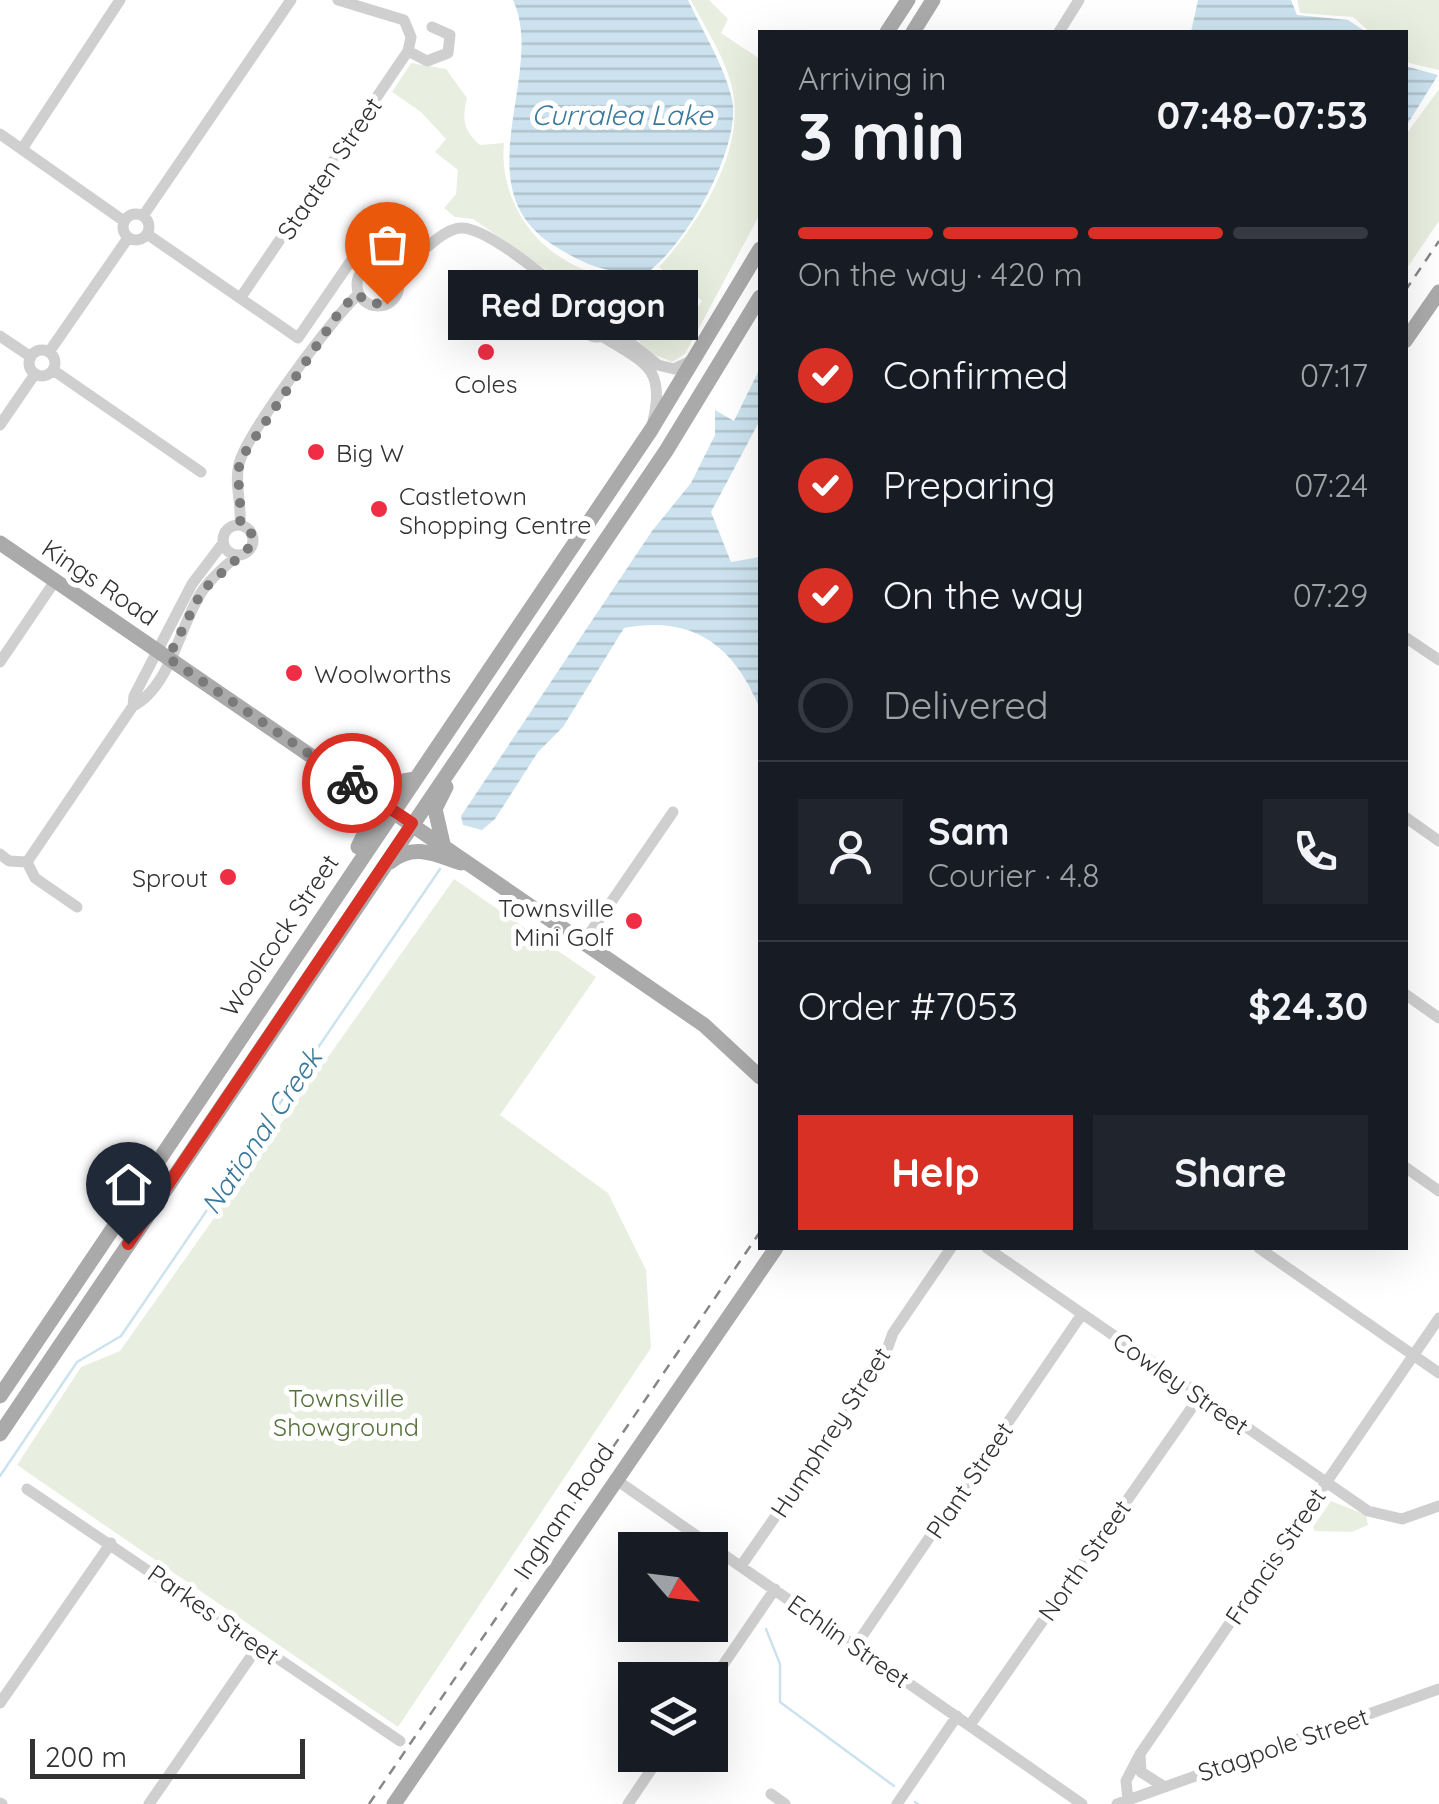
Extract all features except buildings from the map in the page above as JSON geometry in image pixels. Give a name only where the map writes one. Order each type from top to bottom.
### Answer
[{"type":"main road","points":[[888,30],[908,0]]},
{"type":"main road","points":[[914,30],[934,0]]},
{"type":"main road","name":"Woolcock Street","points":[[0,1396],[651,430],[758,252]]},
{"type":"main road","points":[[1408,336],[1439,292]]},
{"type":"main road","name":"Woolcock Street","points":[[0,1434],[666,451],[758,300]]},
{"type":"main road","name":"Kings Road","points":[[0,544],[704,1025],[758,1074]]},
{"type":"main road","points":[[444,844],[437,804],[488,711]]},
{"type":"main road","points":[[308,753],[398,784],[415,780]]},
{"type":"main road","points":[[245,1029],[274,972],[364,838],[370,816],[364,791]]},
{"type":"main road","points":[[385,866],[404,852],[420,850],[479,870]]},
{"type":"main road","name":"Ingham Road","points":[[395,1804],[775,1250]]},
{"type":"street","points":[[22,149],[120,0]]},
{"type":"street","points":[[291,0],[143,216],[147,234],[298,338],[357,252],[372,244]]},
{"type":"street","name":"Staaten Street","points":[[241,298],[408,51],[411,36],[396,16],[338,0]]},
{"type":"street","points":[[1059,30],[1079,0]]},
{"type":"street","points":[[408,51],[427,61],[448,53],[450,35],[432,27]]},
{"type":"street","points":[[0,134],[124,221],[128,238],[49,352]]},
{"type":"street","points":[[124,221],[133,214],[143,216]]},
{"type":"street","points":[[395,272],[458,228],[479,233],[585,312]]},
{"type":"street","points":[[128,238],[137,240],[147,234]]},
{"type":"street","points":[[382,265],[395,272],[398,292],[387,304],[367,303],[358,294],[358,281],[366,268],[382,265]]},
{"type":"street","points":[[240,525],[242,498],[236,482],[240,460],[313,347],[342,308],[358,294]]},
{"type":"street","points":[[585,312],[594,307],[604,309],[611,316],[606,331]]},
{"type":"street","points":[[585,312],[584,329],[590,336],[606,331]]},
{"type":"street","points":[[606,331],[658,365],[674,369],[696,358]]},
{"type":"street","points":[[606,331],[657,380],[659,397],[651,430]]},
{"type":"street","points":[[0,336],[30,357],[35,374]]},
{"type":"street","points":[[30,357],[39,350],[49,352],[55,361],[53,370],[43,376],[35,374]]},
{"type":"street","points":[[53,370],[200,472]]},
{"type":"street","points":[[0,426],[35,374]]},
{"type":"street","points":[[27,862],[133,706],[143,701],[192,584],[223,543],[227,530],[240,525]]},
{"type":"street","points":[[163,655],[202,591],[253,544],[252,534],[240,525]]},
{"type":"street","points":[[223,543],[237,556]]},
{"type":"street","points":[[0,662],[55,581]]},
{"type":"street","points":[[1408,638],[1439,660]]},
{"type":"street","points":[[584,943],[673,812]]},
{"type":"street","points":[[1408,819],[1439,841]]},
{"type":"street","points":[[0,854],[9,861],[27,862]]},
{"type":"street","points":[[27,862],[35,878],[77,907]]},
{"type":"street","points":[[1408,996],[1439,1018]]},
{"type":"street","points":[[1408,1169],[1439,1191]]},
{"type":"street","name":"Humphrey Street","points":[[741,1566],[882,1363],[893,1333],[951,1250]]},
{"type":"street","name":"Cowley Street","points":[[989,1250],[1377,1516],[1402,1519],[1439,1506]]},
{"type":"street","points":[[1262,1250],[1439,1374]]},
{"type":"street","name":"Plant Street","points":[[856,1646],[1082,1314]]},
{"type":"street","name":"Francis Street","points":[[1122,1802],[1128,1775],[1140,1754],[1439,1318]]},
{"type":"street","name":"North Street","points":[[970,1725],[1200,1396]]},
{"type":"street","name":"Echlin Street","points":[[615,1479],[1082,1804]]},
{"type":"street","name":"Parkes Street","points":[[27,1489],[400,1741]]},
{"type":"street","points":[[0,1703],[111,1543]]},
{"type":"street","points":[[725,1662],[775,1589]]},
{"type":"street","points":[[149,1804],[259,1645]]},
{"type":"street","name":"Stagpole Street","points":[[1122,1802],[1439,1689]]},
{"type":"street","points":[[897,1804],[957,1716]]},
{"type":"street","points":[[1140,1754],[1141,1772],[1149,1781],[1164,1786]]},
{"type":"street","points":[[628,1804],[650,1772]]},
{"type":"street","points":[[770,1794],[785,1804]]},
{"type":"green space","points":[[691,0],[709,0],[728,19],[721,33],[758,58],[758,218],[685,354],[672,362],[648,352],[607,303],[586,297],[473,219],[455,217],[444,208],[456,194],[458,170],[435,152],[446,139],[421,112],[392,92],[411,63],[446,69],[467,98],[464,119],[470,134],[480,145],[504,143],[504,166],[516,208],[543,243],[580,268],[640,279],[691,316],[702,301],[659,267],[701,212],[730,145],[734,100],[717,48]]},
{"type":"green space","points":[[1297,0],[1439,0],[1439,70],[1408,63],[1408,30],[1368,30],[1353,17],[1300,13]]},
{"type":"green space","points":[[1439,89],[1439,221],[1408,267],[1408,132]]},
{"type":"green space","name":"Townsville Showground","points":[[454,879],[596,977],[500,1115],[608,1193],[646,1270],[651,1348],[398,1727],[17,1465],[81,1367],[120,1351]]},
{"type":"green space","points":[[1331,1501],[1366,1515],[1368,1525],[1352,1532],[1315,1531],[1313,1527]]},
{"type":"water","name":"Curralea Lake","points":[[513,0],[688,0],[713,49],[732,99],[728,143],[693,220],[661,261],[645,274],[608,270],[553,245],[527,221],[513,193],[509,161],[521,29]]},
{"type":"water","points":[[1198,0],[1291,0],[1297,15],[1348,20],[1363,30],[1191,30]]},
{"type":"water","points":[[1408,67],[1438,75],[1408,123]]},
{"type":"water","points":[[758,372],[758,424],[711,512],[731,562],[758,557],[758,705],[738,668],[709,640],[671,626],[624,628],[563,727],[538,752],[495,819],[482,830],[463,825],[461,816],[652,531],[691,483],[715,435],[715,410],[734,421]]},
{"type":"waterway","name":"National Creek","points":[[0,1476],[77,1362],[121,1336],[440,869]]},
{"type":"waterway","points":[[766,1629],[780,1664],[780,1702],[894,1786]]},
{"type":"railway","points":[[1408,287],[1439,241]]},
{"type":"railway","points":[[369,1804],[758,1235]]},
{"type":"way so far","points":[[352,783],[168,658],[202,591],[253,544],[250,530],[240,525],[242,498],[236,482],[240,460],[342,308],[358,294],[374,306],[387,304]]},
{"type":"place","name":"Red Dragon","points":[[387,304]]},
{"type":"place","name":"Coles","points":[[486,352]]},
{"type":"place","name":"Big W","points":[[316,452]]},
{"type":"place","name":"Castletown Shopping Centre","points":[[379,509]]},
{"type":"place","name":"Woolworths","points":[[294,673]]},
{"type":"place","name":"Sprout","points":[[228,877]]},
{"type":"place","name":"Townsville Mini Golf","points":[[634,921]]},
{"type":"route","points":[[128,1244],[412,823],[352,783]]}]
